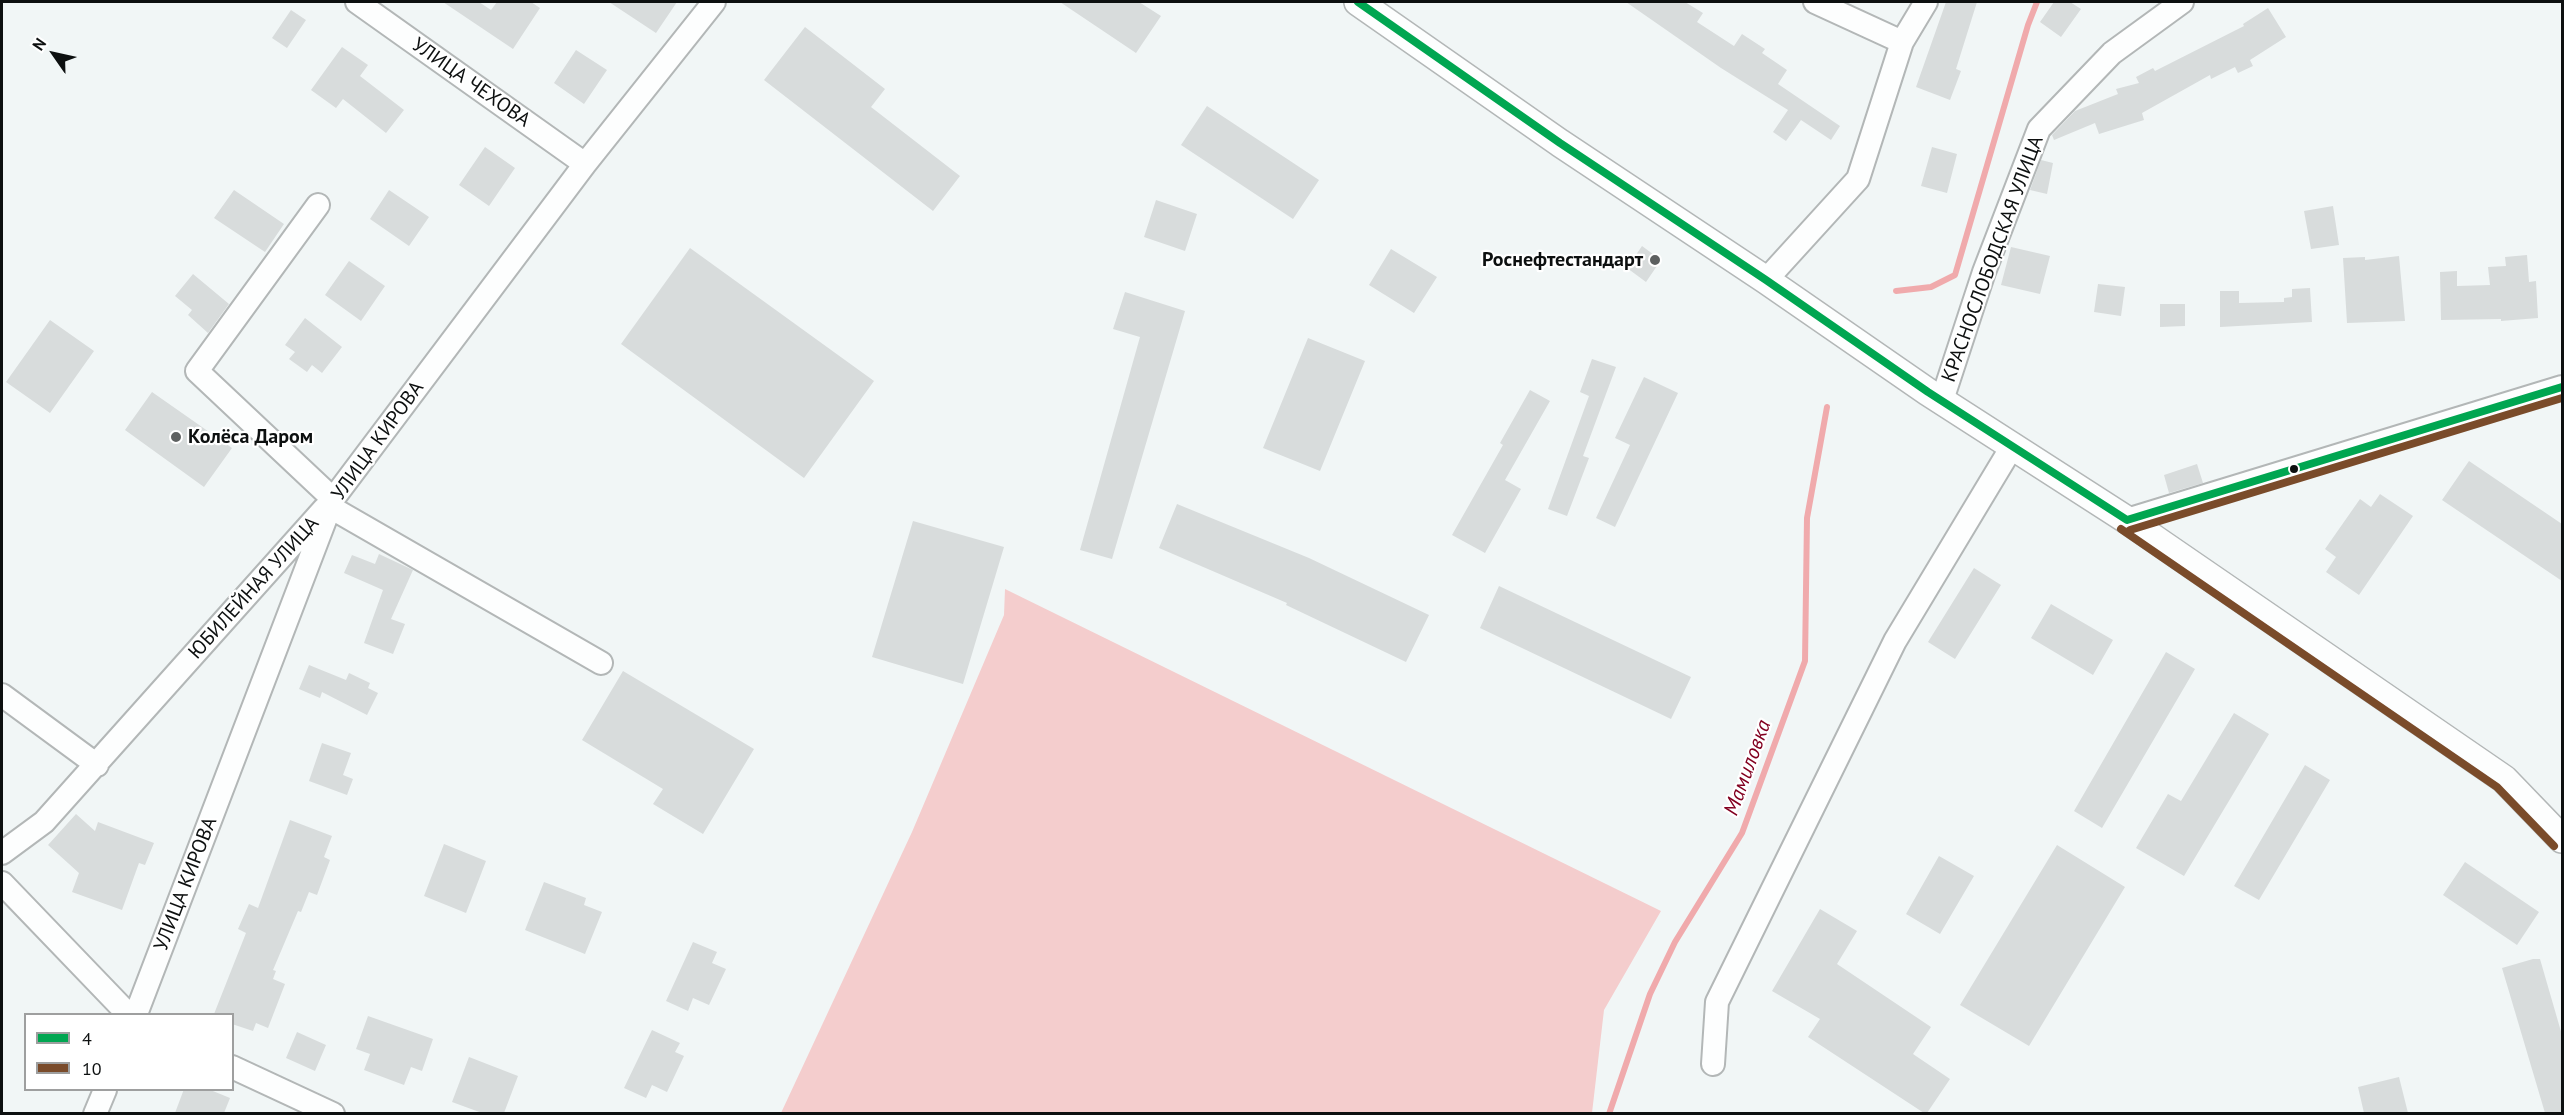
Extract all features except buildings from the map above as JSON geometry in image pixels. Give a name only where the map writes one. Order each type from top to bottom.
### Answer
[{"type":"street","name":"УЛИЦА ЧЕХОВА","points":[[357,2],[585,164]]},
{"type":"street","name":"УЛИЦА КИРОВА","points":[[136,1013],[331,503],[585,164],[714,2]]},
{"type":"street","points":[[1358,2],[1560,143],[1942,400],[2127,520],[2504,779],[2562,839]]},
{"type":"street","points":[[1815,2],[1902,42]]},
{"type":"street","points":[[1766,280],[1858,178],[1902,42],[1926,2]]},
{"type":"street","name":"КРАСНОСЛОБОДСКАЯ УЛИЦА","points":[[1942,400],[1984,272],[2039,129],[2112,53],[2182,2]]},
{"type":"street","name":"ЮБИЛЕЙНАЯ УЛИЦА","points":[[2,853],[44,822],[331,503],[197,370],[318,205]]},
{"type":"street","points":[[2127,520],[2562,387]]},
{"type":"street","points":[[1713,1064],[1717,1002],[1895,641],[2013,445]]},
{"type":"street","points":[[331,503],[601,663]]},
{"type":"street","points":[[2,695],[97,765]]},
{"type":"street","points":[[2,883],[127,1013]]},
{"type":"street","points":[[234,1068],[333,1113]]},
{"type":"street","points":[[96,1113],[104,1091]]},
{"type":"shaded area","points":[[1005,589],[1661,911],[1604,1010],[1592,1113],[781,1113],[912,832],[1004,615]]},
{"type":"waterway","points":[[1896,291],[1931,287],[1955,275],[2028,25],[2037,2]]},
{"type":"waterway","name":"Мамиловка","points":[[1609,1114],[1650,994],[1675,942],[1742,833],[1805,661],[1807,518],[1827,407]]},
{"type":"transit line","name":"4","points":[[1358,2],[1560,143],[1766,280],[1928,392],[2127,520],[2562,387]]},
{"type":"transit line","name":"10","points":[[2130,530],[2562,398]]},
{"type":"transit line","name":"10","points":[[2121,529],[2497,787],[2554,846]]},
{"type":"place","name":"Роснефтестандарт","points":[[1655,260]]},
{"type":"place","name":"Колёса Даром","points":[[176,437]]}]
